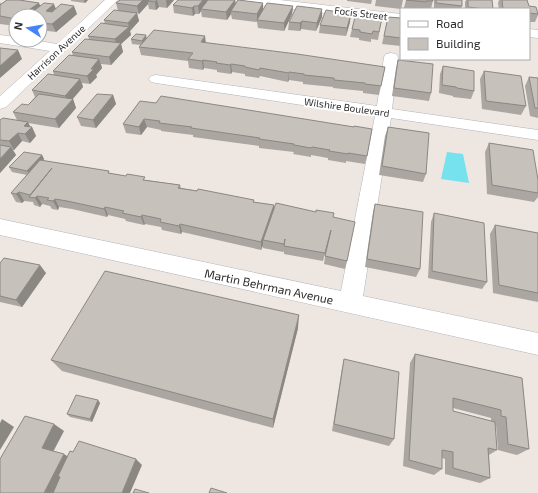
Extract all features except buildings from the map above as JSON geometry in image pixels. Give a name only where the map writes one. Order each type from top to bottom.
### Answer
[{"type":"street","name":"Harrison Avenue","points":[[0,104],[112,0]]},
{"type":"street","name":"Focis Street","points":[[250,0],[400,18]]},
{"type":"street","points":[[0,39],[60,48]]},
{"type":"street","points":[[350,303],[384,112],[391,57]]},
{"type":"street","name":"Wilshire Boulevard","points":[[156,79],[538,135]]},
{"type":"street","name":"Martin Behrman Avenue","points":[[0,227],[538,344]]},
{"type":"water","points":[[447,152],[463,154],[469,183],[441,179]]}]
